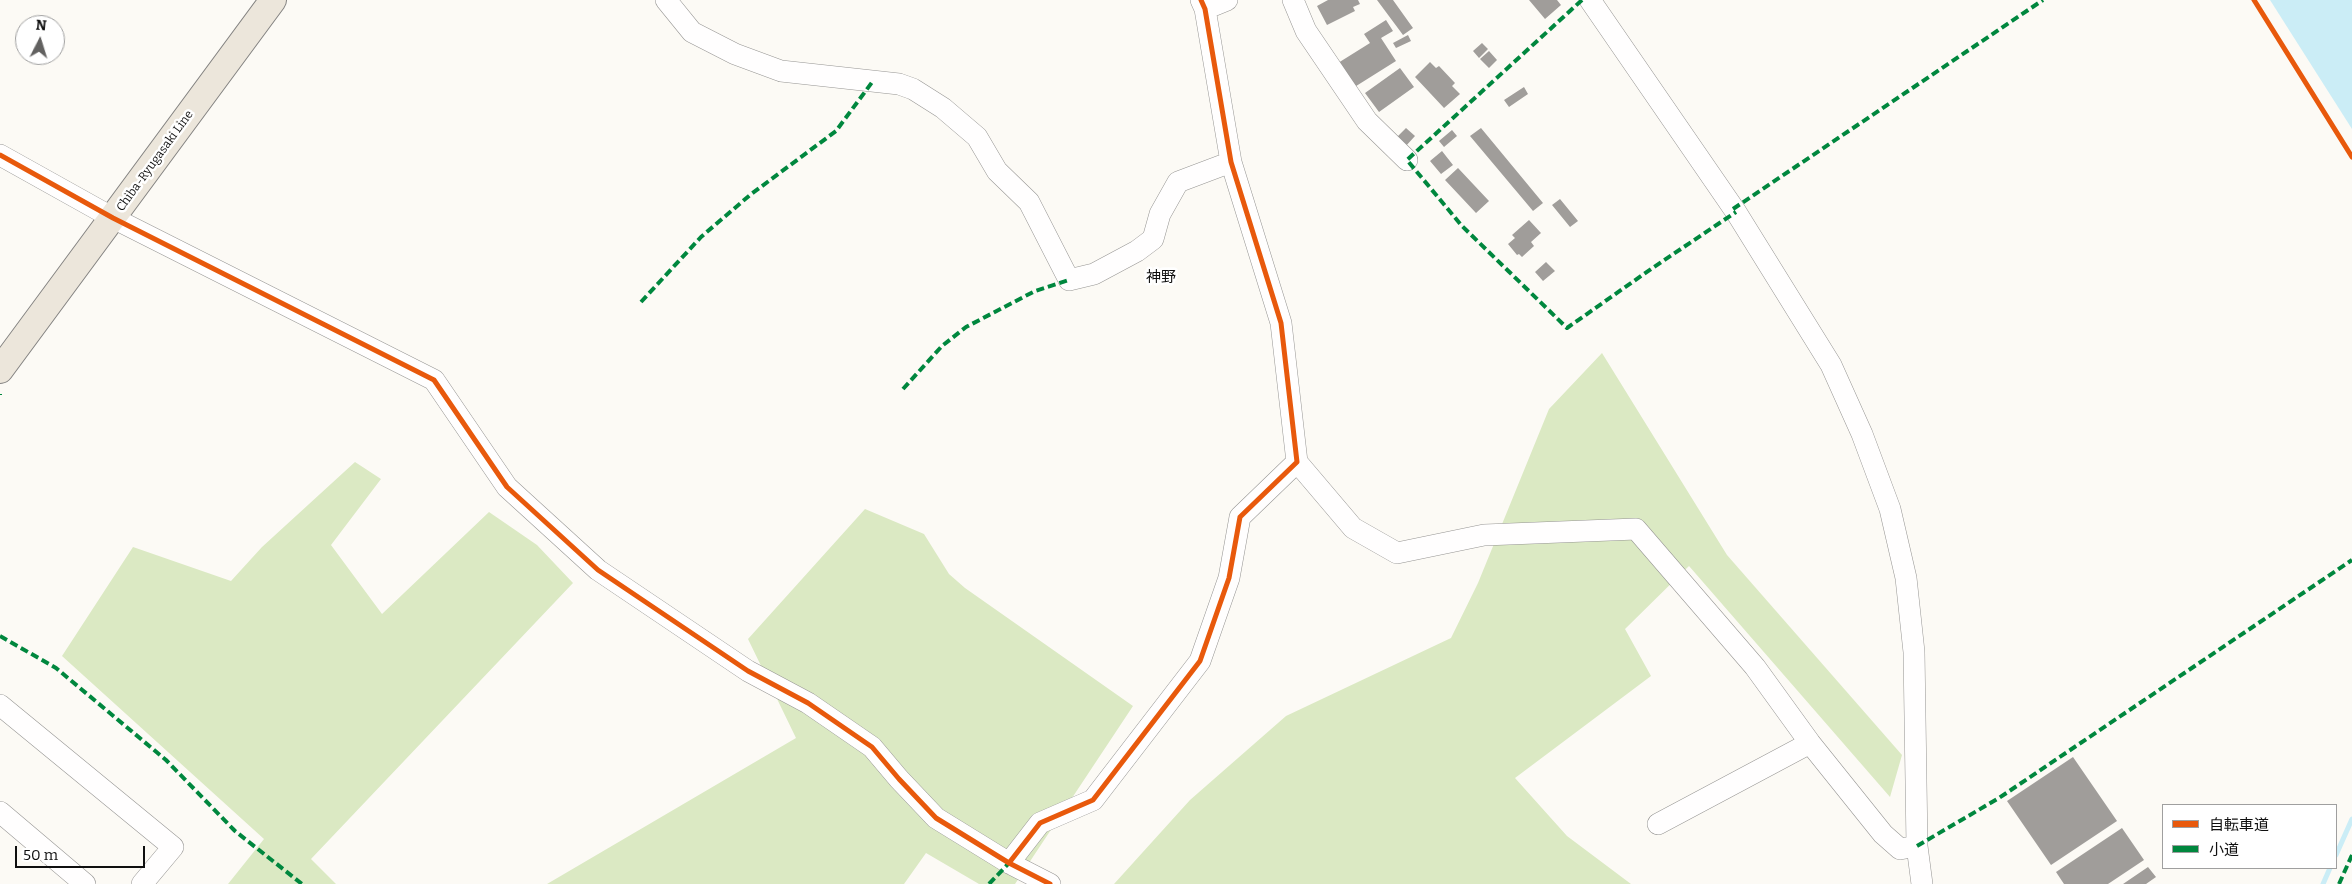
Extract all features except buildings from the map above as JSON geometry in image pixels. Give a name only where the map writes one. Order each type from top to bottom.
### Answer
[{"type":"main road","name":"Chiba-Ryugasaki Line","points":[[0,370],[273,0]]},
{"type":"street","points":[[666,0],[692,32],[735,54],[781,71],[899,84],[913,89],[943,108],[977,136],[997,171],[1029,202],[1069,280],[1094,274],[1137,251],[1153,239],[1160,214],[1178,182],[1231,162]]},
{"type":"street","points":[[1227,0],[1203,4],[1231,162],[1281,323],[1297,462],[1353,528],[1397,553],[1484,535],[1636,529],[1755,667],[1810,743],[1883,834],[1900,849],[1917,846]]},
{"type":"street","points":[[1293,0],[1306,31],[1367,121],[1407,160]]},
{"type":"street","points":[[1590,0],[1736,212],[1831,365],[1862,434],[1890,508],[1906,578],[1914,652],[1917,846],[1922,884]]},
{"type":"street","points":[[0,155],[113,218],[434,380],[507,487],[598,570],[748,671],[808,703],[872,746],[899,779],[936,818],[1050,884]]},
{"type":"street","points":[[1010,862],[1040,823],[1092,800],[1200,661],[1229,578],[1240,517],[1297,462]]},
{"type":"street","points":[[0,705],[173,847],[142,884]]},
{"type":"street","points":[[1658,824],[1810,743]]},
{"type":"street","points":[[0,812],[85,884]]},
{"type":"green space","points":[[1602,353],[1727,555],[1902,755],[1890,797],[1689,566],[1625,629],[1651,676],[1515,778],[1567,836],[1631,884],[1114,884],[1190,800],[1286,716],[1451,638],[1478,583],[1549,409]]},
{"type":"green space","points":[[355,462],[381,479],[331,545],[382,614],[489,512],[537,545],[573,583],[311,859],[336,884],[228,884],[264,839],[62,656],[133,547],[231,581],[262,547]]},
{"type":"green space","points":[[865,509],[924,534],[949,574],[965,588],[1133,706],[1015,884],[979,884],[926,853],[904,884],[547,884],[796,738],[748,639]]},
{"type":"water","points":[[2270,0],[2352,0],[2352,129]]},
{"type":"waterway","points":[[2337,853],[2352,819]]},
{"type":"waterway","points":[[2323,884],[2330,869]]},
{"type":"marked path","points":[[1582,0],[1407,160],[1462,226],[1567,328],[1736,212]]},
{"type":"marked path","points":[[1733,209],[2043,0]]},
{"type":"marked path","points":[[641,302],[701,237],[750,195],[836,131],[873,81]]},
{"type":"marked path","points":[[903,389],[942,346],[966,327],[1035,291],[1069,280]]},
{"type":"marked path","points":[[1917,846],[1999,798],[2352,560]]},
{"type":"marked path","points":[[0,636],[56,668],[166,760],[235,831],[302,884]]},
{"type":"marked path","points":[[2339,884],[2352,855]]},
{"type":"marked path","points":[[989,884],[1009,863]]},
{"type":"cycle path","points":[[1050,884],[1009,863],[1040,823],[1093,800],[1200,661],[1229,578],[1240,517],[1297,462],[1281,323],[1231,162],[1205,9],[1201,0]]},
{"type":"cycle path","points":[[2254,0],[2352,157]]},
{"type":"cycle path","points":[[0,155],[113,218],[434,380],[507,487],[598,570],[748,671],[808,703],[872,747],[936,818],[1009,863]]},
{"type":"district","name":"神野","points":[[1161,278]]}]
